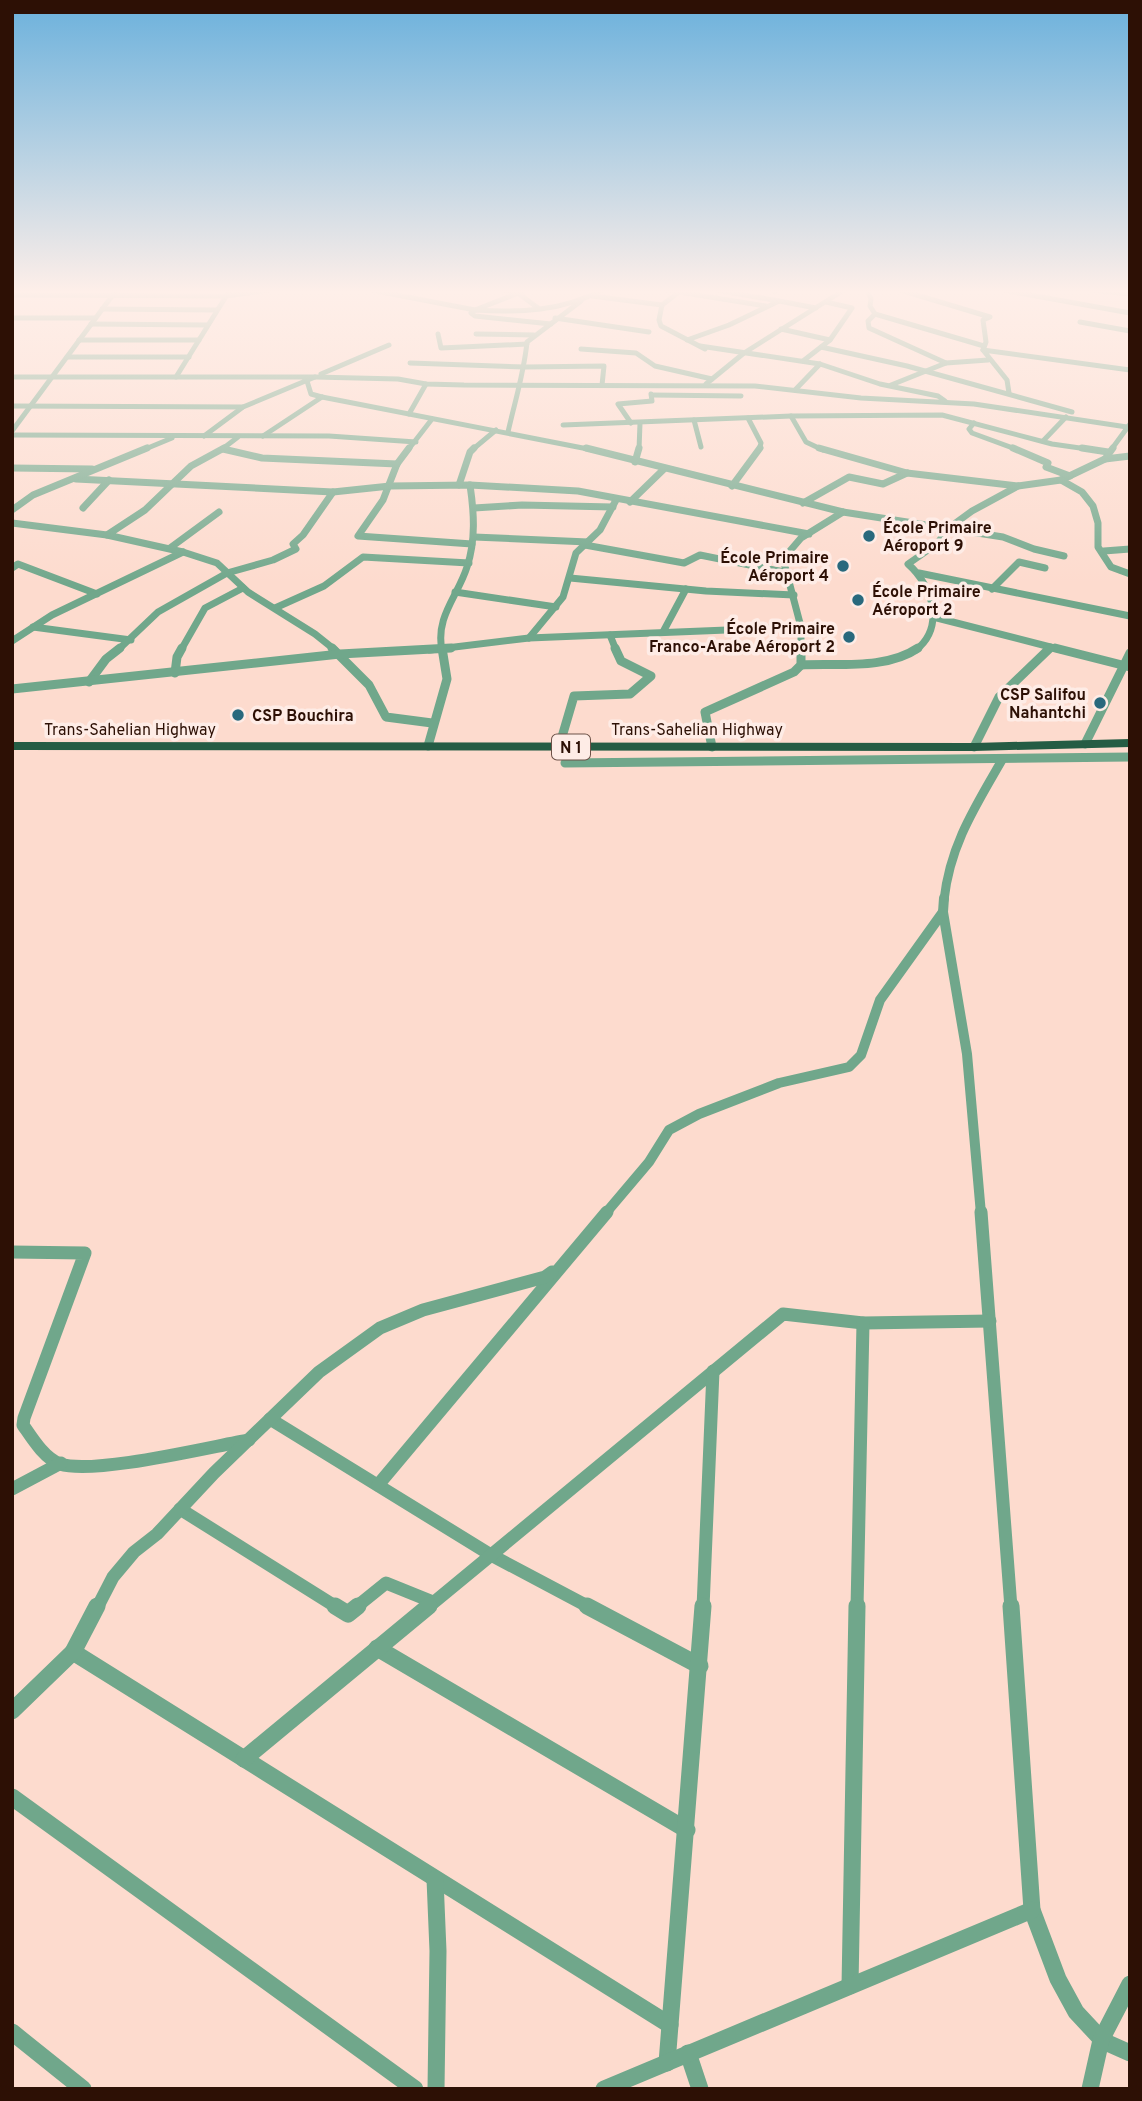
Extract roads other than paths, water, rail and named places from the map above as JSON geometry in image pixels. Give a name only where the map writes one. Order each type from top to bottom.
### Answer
[{"type":"highway","name":"Trans-Sahelian Highway","points":[[12,746],[974,747],[1130,743]]},
{"type":"street","points":[[12,433],[42,388]]},
{"type":"street","points":[[204,436],[243,407],[290,388]]},
{"type":"street","points":[[309,388],[311,394],[321,397],[508,432],[843,512],[1003,537],[1034,549],[1064,556]]},
{"type":"street","points":[[409,414],[424,388]]},
{"type":"street","points":[[508,432],[517,388]]},
{"type":"street","points":[[631,423],[618,404],[652,401],[649,388]]},
{"type":"street","points":[[766,388],[861,398],[947,402],[1070,418],[1127,429],[1107,456],[1070,476],[1061,480],[1018,486],[906,473],[811,446],[791,416]]},
{"type":"street","points":[[900,388],[938,396],[947,402]]},
{"type":"street","points":[[990,388],[1079,414],[1070,418],[1043,441]]},
{"type":"street","points":[[1008,388],[1009,393]]},
{"type":"street","points":[[652,395],[741,396]]},
{"type":"street","points":[[262,437],[321,397]]},
{"type":"street","points":[[1004,409],[1016,397]]},
{"type":"street","points":[[12,406],[243,407]]},
{"type":"street","points":[[563,425],[791,416],[942,415],[1107,456],[1130,456]]},
{"type":"street","points":[[732,486],[759,451],[761,443],[748,418]]},
{"type":"street","points":[[432,419],[397,464],[390,486],[359,537],[586,544],[686,563],[699,555],[784,572]]},
{"type":"street","points":[[694,420],[701,447]]},
{"type":"street","points":[[635,462],[639,448],[640,423]]},
{"type":"street","points":[[974,423],[969,429],[972,433],[1042,459],[1048,463],[1046,467],[1070,476]]},
{"type":"street","points":[[459,485],[470,452],[496,430]]},
{"type":"street","points":[[12,433],[329,436],[416,442]]},
{"type":"street","points":[[12,510],[33,495],[178,435]]},
{"type":"street","points":[[107,535],[145,510],[191,466],[223,449],[238,437]]},
{"type":"street","points":[[223,449],[262,458],[397,464]]},
{"type":"street","points":[[12,468],[95,469]]},
{"type":"street","points":[[630,502],[664,469]]},
{"type":"street","points":[[803,503],[849,477],[883,484],[906,473]]},
{"type":"street","points":[[76,479],[333,492],[390,486],[470,485],[578,491],[614,504]]},
{"type":"street","points":[[83,508],[109,480]]},
{"type":"street","points":[[1061,480],[1081,489],[1094,506],[1099,521],[1098,547],[1104,551],[1112,570],[1130,574]]},
{"type":"street","points":[[428,747],[432,723],[447,679],[440,631],[469,563],[473,540],[474,508],[470,485]]},
{"type":"street","points":[[1018,486],[971,511],[946,530],[938,543],[908,565],[919,573],[1130,616]]},
{"type":"street","points":[[89,682],[106,659],[131,640],[158,612],[227,573],[273,560],[296,549],[293,544],[303,535],[333,492]]},
{"type":"street","points":[[474,508],[630,502],[809,534]]},
{"type":"street","points":[[529,638],[556,607],[566,591],[573,559],[606,522],[614,504]]},
{"type":"street","points":[[170,548],[219,512]]},
{"type":"street","points":[[801,665],[801,627],[794,595],[784,572],[783,559],[786,552],[843,512]]},
{"type":"street","points":[[12,523],[107,535],[170,548],[217,563],[243,588],[340,654],[369,685],[389,719],[432,723]]},
{"type":"street","points":[[1104,551],[1130,549]]},
{"type":"street","points":[[12,641],[33,627],[183,552]]},
{"type":"street","points":[[275,608],[324,586],[363,557],[469,563]]},
{"type":"street","points":[[992,589],[1019,562],[1045,568]]},
{"type":"street","points":[[12,568],[19,564],[97,594]]},
{"type":"street","points":[[712,747],[705,712],[794,672],[801,665],[905,656],[925,642],[934,629],[937,618],[919,573]]},
{"type":"street","points":[[570,578],[686,589],[794,595]]},
{"type":"street","points":[[175,673],[177,657],[205,608],[243,588]]},
{"type":"street","points":[[663,632],[686,589]]},
{"type":"street","points":[[455,592],[556,607]]},
{"type":"street","points":[[937,618],[1127,666]]},
{"type":"street","points":[[33,627],[131,640]]},
{"type":"street","points":[[12,690],[340,654],[442,649],[529,638],[801,627]]},
{"type":"street","points":[[559,747],[574,696],[631,694],[651,676],[621,661],[610,635]]},
{"type":"street","points":[[974,747],[999,697],[1050,648]]},
{"type":"street","points":[[1085,744],[1127,666],[1130,653]]},
{"type":"street","points":[[565,763],[1130,757]]},
{"type":"street","points":[[1002,760],[958,838],[947,873],[943,912],[968,1070],[990,1321],[1032,1910],[1051,1965],[1070,2003],[1101,2040],[1130,2053]]},
{"type":"street","points":[[378,1485],[649,1162],[670,1130],[738,1098],[816,1073],[849,1068],[861,1055],[880,1000],[943,912]]},
{"type":"street","points":[[12,1252],[85,1253],[18,1414],[35,1442],[61,1464]]},
{"type":"street","points":[[12,1712],[73,1652],[113,1577],[134,1552],[157,1534],[319,1372],[380,1328],[423,1310],[545,1278],[565,1262]]},
{"type":"street","points":[[244,1759],[783,1314],[863,1323],[990,1321]]},
{"type":"street","points":[[850,1986],[863,1323]]},
{"type":"street","points":[[667,2063],[701,1666],[713,1371]]},
{"type":"street","points":[[270,1419],[491,1555],[701,1666]]},
{"type":"street","points":[[12,1489],[61,1464],[92,1466],[249,1440]]},
{"type":"street","points":[[180,1509],[348,1614],[386,1583],[433,1602]]},
{"type":"street","points":[[377,1648],[687,1830]]},
{"type":"street","points":[[73,1652],[670,2025]]},
{"type":"street","points":[[12,1797],[415,2089]]},
{"type":"street","points":[[435,1879],[438,1951],[436,2089]]},
{"type":"street","points":[[604,2089],[1032,1910]]},
{"type":"street","points":[[1090,2089],[1101,2040],[1130,1984]]},
{"type":"street","points":[[12,2032],[83,2089]]},
{"type":"street","points":[[688,2053],[700,2089]]},
{"type":"place","name":"École Primaire Aéroport 9","points":[[869,536]]},
{"type":"place","name":"École Primaire Aéroport 4","points":[[843,566]]},
{"type":"place","name":"École Primaire Aéroport 2","points":[[858,600]]},
{"type":"place","name":"École Primaire Franco-Arabe Aéroport 2","points":[[849,637]]},
{"type":"place","name":"CSP Salifou Nahantchi","points":[[1100,703]]},
{"type":"place","name":"CSP Bouchira","points":[[238,715]]}]
